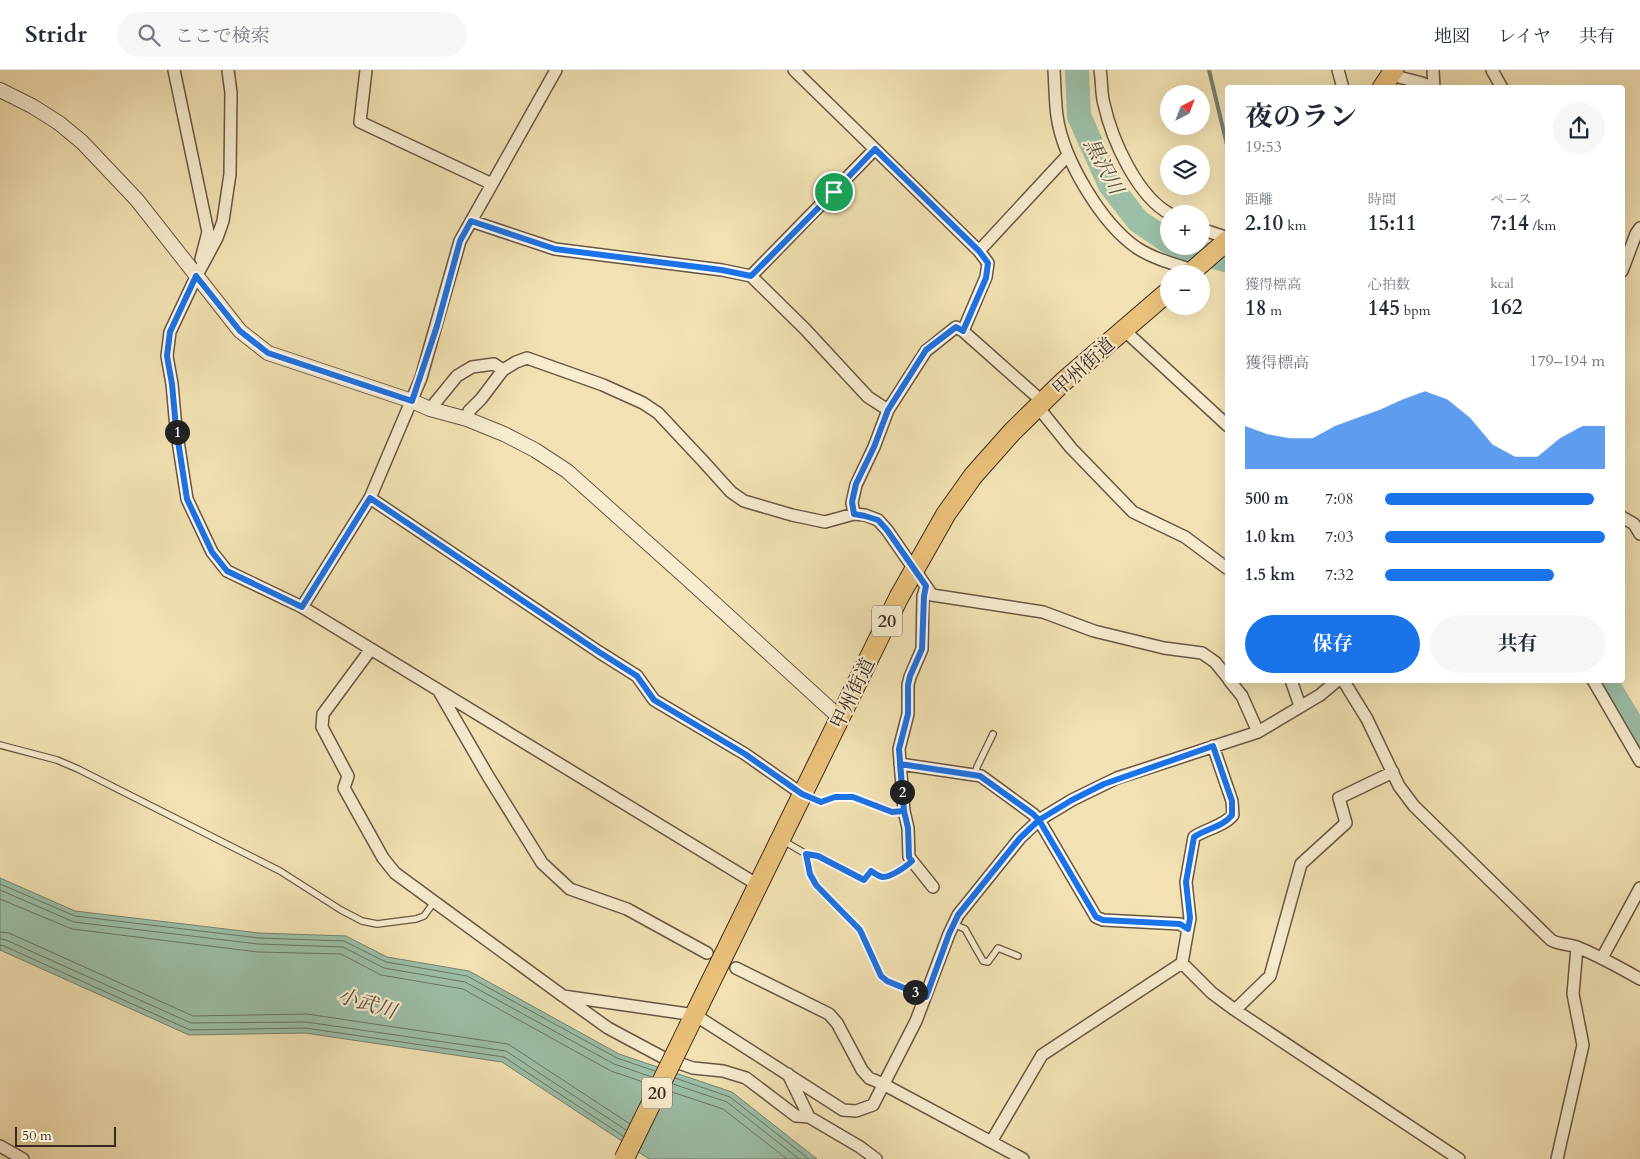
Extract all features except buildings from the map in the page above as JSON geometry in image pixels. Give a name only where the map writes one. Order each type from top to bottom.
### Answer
[{"type":"highway","points":[[1199,265],[1225,242]]},
{"type":"highway","name":"甲州街道","points":[[624,1159],[914,568],[946,514],[973,476],[1012,432],[1063,382],[1160,299]]},
{"type":"street","points":[[174,70],[208,232],[196,276]]},
{"type":"street","points":[[228,70],[231,93],[230,174],[223,221],[217,238],[196,276],[170,332],[167,356],[187,499],[212,552],[227,571],[302,607],[758,885]]},
{"type":"street","points":[[366,70],[360,122],[492,184]]},
{"type":"street","points":[[302,607],[370,498],[412,401],[437,326],[460,241],[556,70]]},
{"type":"street","points":[[794,70],[979,251],[988,263],[986,278],[963,331]]},
{"type":"street","points":[[1054,70],[1057,117],[1068,155],[1091,198],[1106,219],[1136,247],[1156,259],[1172,265]]},
{"type":"street","points":[[1100,70],[1103,102],[1112,135],[1124,160],[1147,194],[1160,206]]},
{"type":"street","points":[[1338,70],[1342,85]]},
{"type":"street","points":[[1433,70],[1433,85]]},
{"type":"street","points":[[1492,70],[1500,85]]},
{"type":"street","points":[[1389,78],[1422,82],[1428,85]]},
{"type":"street","points":[[0,90],[32,106],[59,123],[82,142],[136,200],[240,331],[268,353],[412,401],[430,409],[467,419],[504,434],[535,450],[567,472],[840,718]]},
{"type":"street","points":[[751,276],[875,149]]},
{"type":"street","points":[[979,251],[1068,155]]},
{"type":"street","points":[[471,221],[555,249],[722,270],[751,276],[805,329],[868,397],[888,410]]},
{"type":"street","points":[[1625,263],[1640,228]]},
{"type":"street","points":[[1210,232],[1225,238]]},
{"type":"street","points":[[854,514],[852,502],[856,484],[874,447],[888,410],[926,350],[956,327],[963,331],[1040,404],[1071,448],[1132,512],[1185,537],[1225,567]]},
{"type":"street","points":[[1124,330],[1225,423]]},
{"type":"street","points":[[467,419],[469,411],[481,400],[503,370],[527,358],[603,385],[644,403],[658,413],[730,492],[744,501],[792,515],[825,522],[854,514],[878,520],[932,595],[1043,612],[1094,631],[1164,648],[1202,653],[1216,662],[1225,675]]},
{"type":"street","points":[[430,409],[457,376],[472,367],[494,364],[503,370]]},
{"type":"street","points":[[370,498],[637,676],[654,700],[745,754],[802,794]]},
{"type":"street","points":[[1625,519],[1638,527]]},
{"type":"street","points":[[926,586],[922,649],[910,676],[908,685],[908,714],[899,749],[904,811],[908,828],[909,857],[934,887]]},
{"type":"street","points":[[371,649],[323,714],[322,727],[348,776],[344,788],[383,858],[395,873],[608,1028],[664,1058],[693,1068],[723,1071],[746,1078],[796,1116],[809,1117],[860,1147],[876,1159]]},
{"type":"street","points":[[1231,683],[1242,696],[1258,732]]},
{"type":"street","points":[[1292,683],[1300,706]]},
{"type":"street","points":[[563,996],[692,1021],[788,1074],[844,1110],[856,1111],[873,1105],[916,1021],[958,915],[1020,838],[1039,820],[1072,800],[1110,781],[1258,732],[1320,695],[1334,683]]},
{"type":"street","points":[[1345,683],[1367,719],[1399,786],[1414,806],[1551,940],[1560,945],[1577,947],[1602,958],[1640,979]]},
{"type":"street","points":[[1595,683],[1640,761]]},
{"type":"street","points":[[439,692],[542,863],[570,889],[627,909],[708,953]]},
{"type":"street","points":[[991,1142],[1042,1055],[1182,963],[1190,918],[1186,882],[1194,837],[1228,820],[1232,815],[1232,801],[1213,746]]},
{"type":"street","points":[[900,764],[975,774],[986,779],[1039,820],[1096,917],[1103,920],[1180,924],[1188,929]]},
{"type":"street","points":[[1235,1010],[1270,976],[1302,864],[1346,822],[1339,798],[1393,772]]},
{"type":"street","points":[[1602,958],[1640,888]]},
{"type":"street","points":[[1557,1159],[1583,1045],[1574,994],[1577,947]]},
{"type":"street","points":[[1182,963],[1212,993],[1235,1010],[1458,1159]]},
{"type":"street","points":[[736,968],[829,1014],[838,1023],[862,1070],[869,1078],[1023,1159]]},
{"type":"street","points":[[788,1074],[809,1117]]},
{"type":"street","points":[[0,1146],[23,1159]]},
{"type":"lane","points":[[975,774],[976,767],[993,734]]},
{"type":"lane","points":[[0,745],[57,760],[78,769],[280,871],[341,910],[362,921],[377,924],[416,920],[424,916],[434,902]]},
{"type":"lane","points":[[802,794],[821,802],[835,797],[853,797],[892,812],[904,811]]},
{"type":"lane","points":[[781,839],[806,854],[818,856],[864,880],[871,871],[882,877],[888,876],[907,866],[912,861]]},
{"type":"lane","points":[[806,854],[810,874],[816,885],[860,930],[881,976],[887,981],[926,997]]},
{"type":"lane","points":[[954,924],[965,930],[983,961],[988,962],[998,948],[1018,956]]},
{"type":"water","name":"小武川","points":[[0,878],[75,911],[259,933],[346,936],[387,957],[469,971],[619,1054],[732,1092],[817,1159],[649,1159],[502,1062],[305,1033],[189,1035],[0,950]]},
{"type":"waterway","name":"黒沢川","points":[[1077,70],[1079,116],[1110,185],[1138,221],[1160,236]]},
{"type":"waterway","points":[[1209,70],[1225,137]]},
{"type":"waterway","name":"黒沢川","points":[[1207,255],[1225,260]]},
{"type":"waterway","name":"黒沢川","points":[[1607,683],[1640,738]]},
{"type":"route","points":[[834,192],[751,276],[722,270],[555,249],[471,221],[460,241],[437,326],[412,401],[268,353],[240,331],[196,276],[170,332],[167,356],[187,499],[212,552],[227,571],[302,607],[370,498],[637,676],[654,700],[745,754],[802,794],[821,802],[835,797],[853,797],[892,812],[904,811],[901,776],[900,764],[908,765],[928,768],[975,774],[986,779],[1039,820],[1096,917],[1103,920],[1180,924],[1188,929],[1190,918],[1186,882],[1194,837],[1228,820],[1232,815],[1232,801],[1213,746],[1117,778],[1072,800],[1039,820],[1020,838],[958,915],[926,997],[887,981],[881,976],[860,930],[816,885],[810,874],[806,854],[818,856],[864,880],[871,871],[882,877],[888,876],[907,866],[912,861],[909,857],[908,828],[904,811],[901,776],[899,749],[908,714],[908,685],[910,676],[922,649],[926,586],[887,530],[878,520],[854,514],[852,502],[856,484],[874,447],[888,410],[926,350],[956,327],[963,331],[986,278],[988,263],[979,251],[875,149],[834,192]]}]
